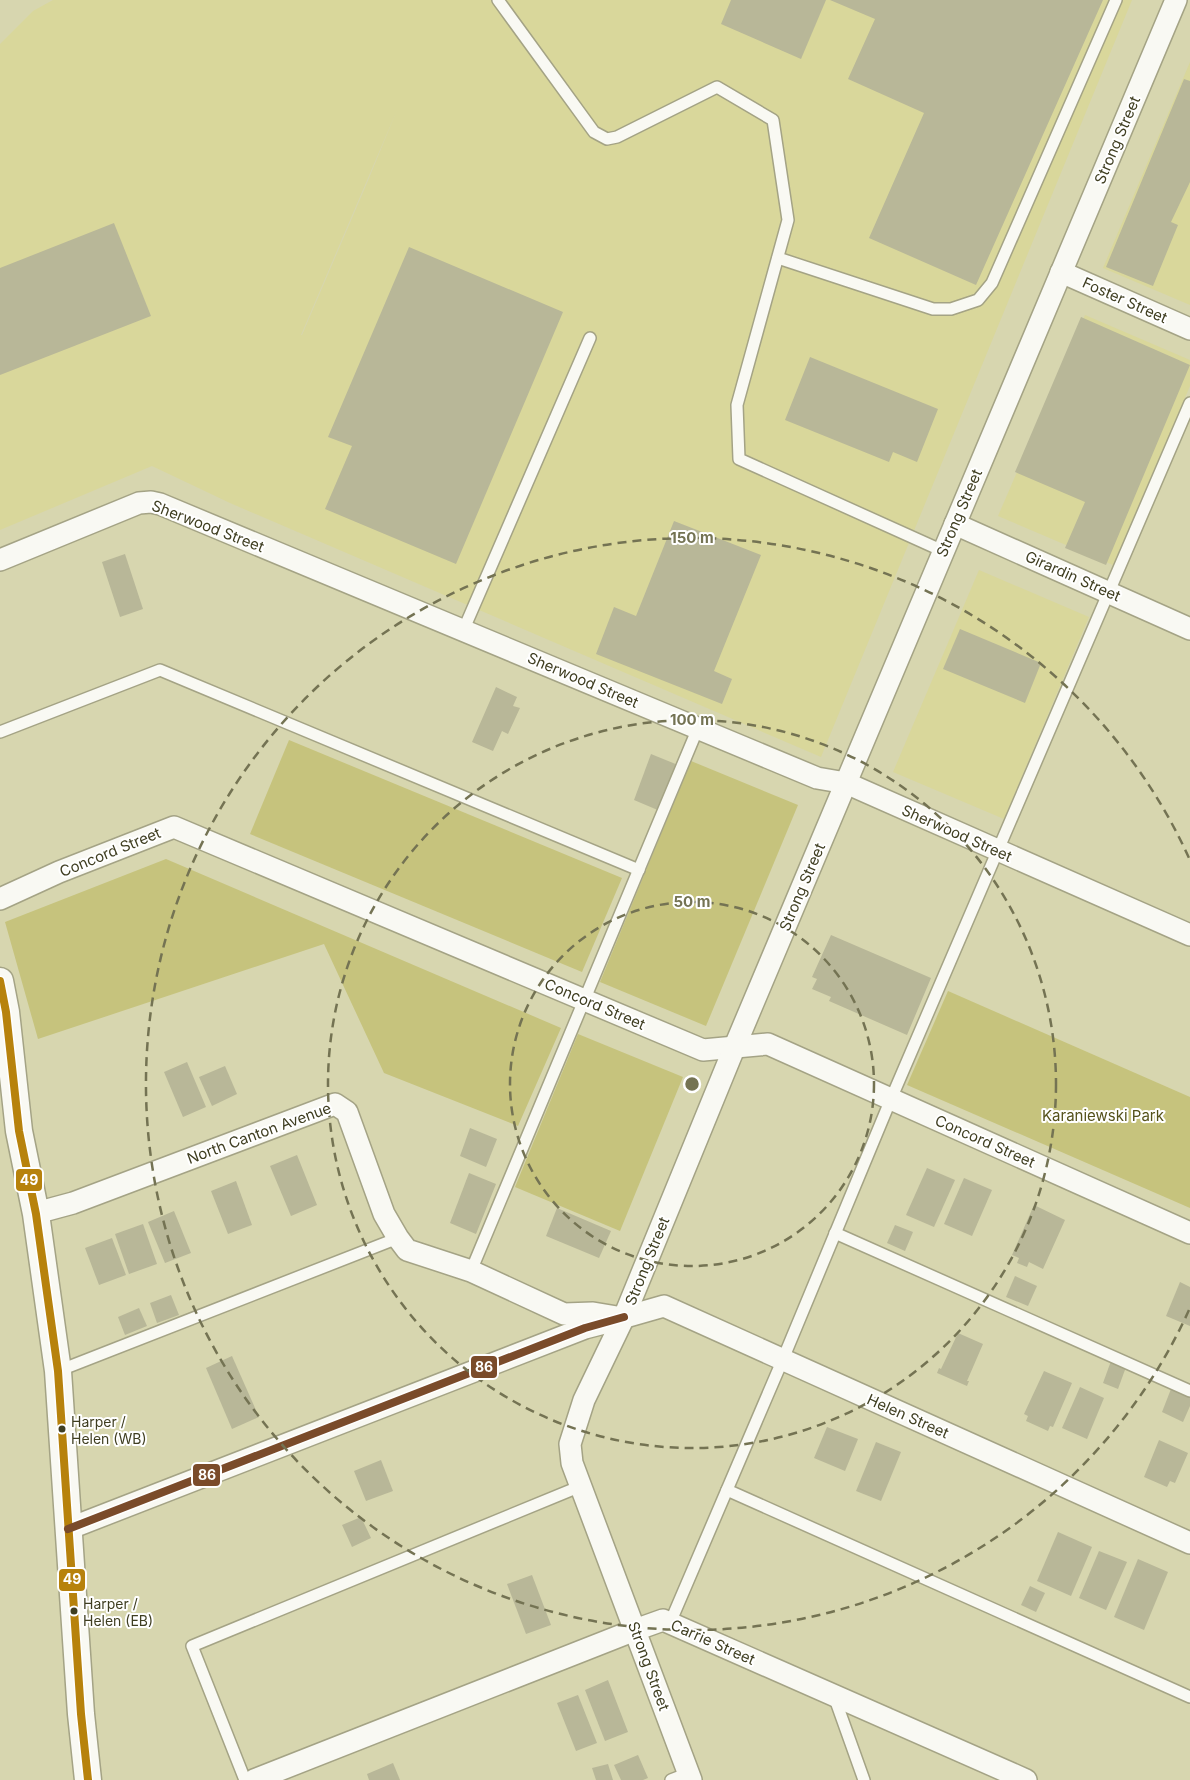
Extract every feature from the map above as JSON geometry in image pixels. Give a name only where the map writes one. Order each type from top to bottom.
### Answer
[{"type":"street","name":"Strong Street","points":[[684,1778],[635,1630],[572,1463],[570,1444],[584,1400],[623,1318],[735,1046],[1176,0]]},
{"type":"street","name":"Foster Street","points":[[1061,272],[1190,329]]},
{"type":"street","name":"Sherwood Street","points":[[0,560],[139,503],[151,502],[160,504],[817,778],[846,783],[1190,935]]},
{"type":"street","name":"Girardin Street","points":[[955,524],[1190,628]]},
{"type":"street","name":"Concord Street","points":[[0,899],[59,872],[174,827],[703,1050],[768,1044],[1190,1233]]},
{"type":"street","points":[[0,981],[6,1012],[19,1131],[36,1213],[58,1371],[81,1714],[88,1780]]},
{"type":"street","name":"North Canton Avenue","points":[[36,1213],[73,1203],[337,1104],[347,1112],[380,1204],[398,1238],[407,1250],[471,1271],[564,1314],[593,1314],[623,1318]]},
{"type":"street","name":"Helen Street","points":[[68,1529],[585,1328],[664,1306],[1190,1543]]},
{"type":"street","name":"Carrie Street","points":[[254,1780],[663,1620],[1026,1780]]},
{"type":"lane","points":[[498,0],[594,132],[607,139],[617,137],[717,87],[772,120],[788,220],[737,406],[739,459],[943,551]]},
{"type":"lane","points":[[778,258],[933,308],[951,310],[978,300],[992,283],[1116,0]]},
{"type":"lane","points":[[463,631],[590,338]]},
{"type":"lane","points":[[670,1623],[1190,402]]},
{"type":"lane","points":[[0,732],[160,670],[639,870]]},
{"type":"lane","points":[[471,1271],[698,728]]},
{"type":"lane","points":[[836,1233],[1190,1391]]},
{"type":"lane","points":[[58,1371],[398,1238]]},
{"type":"lane","points":[[245,1780],[192,1646],[581,1486]]},
{"type":"lane","points":[[727,1490],[1190,1696]]},
{"type":"lane","points":[[834,1696],[864,1780]]},
{"type":"shaded area","points":[[53,0],[1132,0],[821,757],[230,503],[152,466],[0,530],[0,44],[33,11]],"holes":[[[397,110],[302,335],[301,335]]]},
{"type":"shaded area","points":[[1190,62],[1190,305],[1103,268]]},
{"type":"shaded area","points":[[1085,315],[1190,360],[1190,386],[1113,565],[998,516]]},
{"type":"shaded area","points":[[979,570],[1089,617],[1004,819],[893,772]]},
{"type":"green space","points":[[289,740],[622,878],[582,972],[250,834]]},
{"type":"green space","points":[[691,761],[798,805],[706,1026],[600,982]]},
{"type":"green space","points":[[166,859],[561,1028],[518,1126],[384,1073],[324,944],[38,1039],[5,922]]},
{"type":"green space","name":"Karaniewski Park","points":[[948,991],[1190,1097],[1190,1208],[907,1085]]},
{"type":"green space","points":[[578,1034],[683,1077],[620,1231],[515,1187]]},
{"type":"building","points":[[731,0],[826,0],[801,59],[721,24]]},
{"type":"building","points":[[830,0],[1103,0],[976,285],[869,238],[924,113],[848,79],[875,19]]},
{"type":"building","points":[[1184,79],[1190,81],[1190,182],[1171,222],[1178,225],[1153,286],[1106,267]]},
{"type":"building","points":[[114,223],[151,316],[0,375],[0,268]]},
{"type":"building","points":[[409,247],[563,312],[456,564],[325,509],[352,446],[328,437]]},
{"type":"building","points":[[1081,317],[1190,365],[1106,565],[1065,548],[1085,502],[1015,472]]},
{"type":"building","points":[[810,357],[938,409],[917,462],[893,452],[889,462],[785,420]]},
{"type":"building","points":[[674,521],[761,555],[714,671],[732,679],[722,704],[596,654],[614,607],[636,616]]},
{"type":"building","points":[[125,554],[143,609],[120,617],[102,562]]},
{"type":"building","points":[[960,629],[1041,663],[1025,703],[943,669]]},
{"type":"building","points":[[496,687],[517,697],[513,706],[520,708],[508,734],[502,731],[493,751],[472,742]]},
{"type":"building","points":[[651,754],[678,765],[660,811],[634,800]]},
{"type":"building","points":[[831,935],[931,978],[907,1035],[829,1001],[831,997],[812,989],[817,979],[812,977]]},
{"type":"building","points":[[187,1062],[206,1107],[183,1117],[164,1072]]},
{"type":"building","points":[[225,1066],[237,1094],[212,1106],[199,1077]]},
{"type":"building","points":[[470,1128],[497,1139],[486,1167],[460,1156]]},
{"type":"building","points":[[297,1155],[317,1205],[291,1216],[270,1166]]},
{"type":"building","points":[[927,1168],[955,1180],[934,1227],[906,1215]]},
{"type":"building","points":[[469,1173],[496,1184],[476,1234],[450,1223]]},
{"type":"building","points":[[964,1178],[992,1190],[972,1236],[944,1224]]},
{"type":"building","points":[[236,1181],[252,1225],[228,1234],[211,1191]]},
{"type":"building","points":[[1034,1205],[1065,1220],[1043,1269],[1029,1262],[1027,1267],[1017,1263],[1019,1258],[1012,1255]]},
{"type":"building","points":[[557,1208],[611,1231],[599,1258],[546,1236]]},
{"type":"building","points":[[174,1211],[191,1253],[165,1263],[148,1222]]},
{"type":"building","points":[[143,1224],[157,1264],[129,1274],[115,1234]]},
{"type":"building","points":[[895,1225],[913,1232],[905,1251],[887,1243]]},
{"type":"building","points":[[112,1238],[126,1275],[99,1285],[85,1248]]},
{"type":"building","points":[[1015,1276],[1037,1286],[1028,1306],[1006,1297]]},
{"type":"building","points":[[1180,1282],[1190,1287],[1190,1326],[1166,1316]]},
{"type":"building","points":[[171,1295],[179,1315],[157,1323],[150,1303]]},
{"type":"building","points":[[139,1308],[147,1326],[125,1335],[118,1317]]},
{"type":"building","points":[[958,1333],[983,1344],[967,1381],[969,1381],[967,1386],[937,1373],[939,1368],[941,1369]]},
{"type":"building","points":[[232,1356],[259,1417],[232,1429],[206,1368]]},
{"type":"building","points":[[1111,1361],[1126,1367],[1118,1389],[1103,1383]]},
{"type":"building","points":[[1044,1371],[1072,1383],[1053,1427],[1050,1426],[1048,1431],[1026,1421],[1028,1416],[1024,1414]]},
{"type":"building","points":[[1080,1387],[1104,1398],[1087,1439],[1062,1428]]},
{"type":"building","points":[[1171,1389],[1190,1398],[1190,1406],[1183,1422],[1162,1412]]},
{"type":"building","points":[[827,1427],[858,1439],[845,1471],[814,1458]]},
{"type":"building","points":[[1159,1440],[1188,1453],[1175,1483],[1170,1481],[1167,1487],[1144,1477]]},
{"type":"building","points":[[876,1442],[901,1452],[881,1501],[856,1491]]},
{"type":"building","points":[[381,1460],[393,1491],[366,1501],[354,1471]]},
{"type":"building","points":[[361,1517],[371,1538],[352,1547],[342,1525]]},
{"type":"building","points":[[1058,1532],[1092,1547],[1071,1596],[1037,1581]]},
{"type":"building","points":[[1099,1551],[1127,1562],[1106,1610],[1079,1598]]},
{"type":"building","points":[[1138,1559],[1168,1572],[1144,1630],[1114,1617]]},
{"type":"building","points":[[532,1575],[551,1625],[526,1634],[507,1584]]},
{"type":"building","points":[[1030,1586],[1045,1593],[1036,1612],[1021,1605]]},
{"type":"building","points":[[608,1680],[628,1732],[605,1741],[585,1690]]},
{"type":"building","points":[[578,1695],[597,1743],[576,1751],[557,1703]]},
{"type":"building","points":[[638,1755],[648,1778],[643,1780],[621,1780],[614,1765]]},
{"type":"building","points":[[393,1763],[400,1780],[369,1780],[367,1774]]},
{"type":"building","points":[[608,1764],[613,1780],[596,1780],[592,1768]]},
{"type":"transit line","name":"49","points":[[0,981],[6,1012],[19,1131],[36,1214],[58,1371],[81,1714],[88,1780]]},
{"type":"transit line","name":"86","points":[[68,1529],[585,1328],[624,1317]]},
{"type":"place","name":"Harper / Helen (WB)","points":[[62,1429]]},
{"type":"place","name":"Harper / Helen (EB)","points":[[74,1611]]}]
